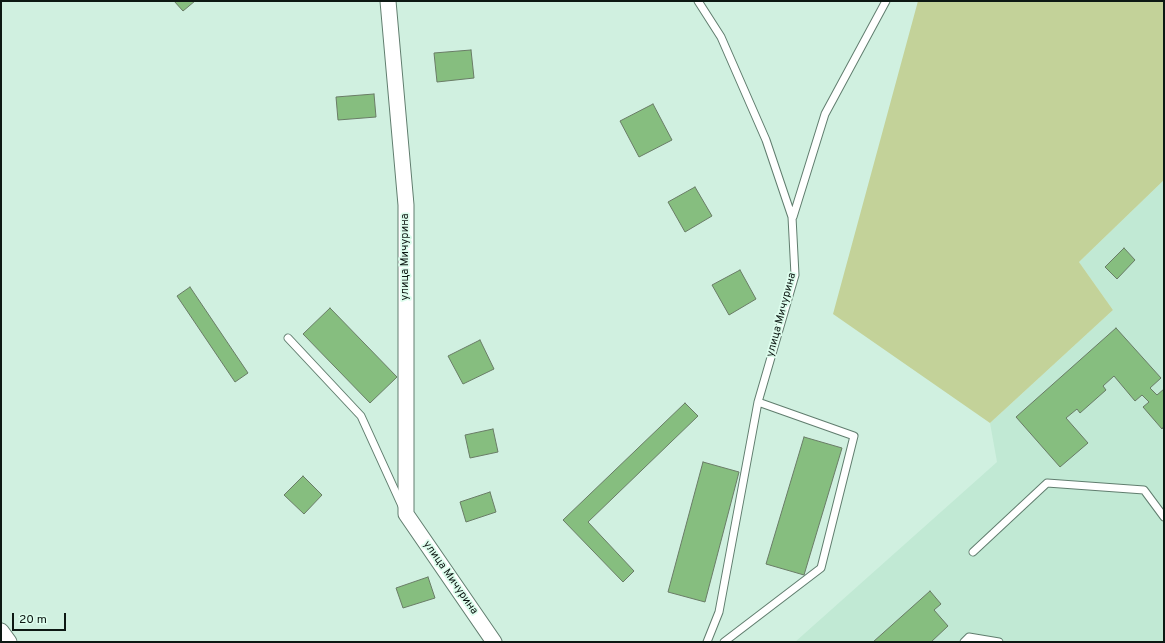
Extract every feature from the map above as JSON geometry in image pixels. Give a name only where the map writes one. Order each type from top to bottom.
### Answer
[{"type":"street","name":"улица Мичурина","points":[[388,1],[406,205],[406,514],[494,642]]},
{"type":"street","points":[[1,631],[9,642]]},
{"type":"lane","name":"улица Мичурина","points":[[698,1],[721,37],[766,140],[792,217],[795,275],[758,402],[719,612],[707,642]]},
{"type":"lane","points":[[792,217],[825,114],[886,1]]},
{"type":"lane","name":"улица Мичурина","points":[[288,338],[361,416],[406,514]]},
{"type":"lane","points":[[724,642],[821,568],[854,436],[758,402]]},
{"type":"lane","points":[[973,552],[1047,483],[1144,490],[1164,517]]},
{"type":"lane","points":[[964,642],[969,637],[999,642]]},
{"type":"shaded area","points":[[1164,180],[1164,642],[795,642],[997,462],[990,423],[1113,310],[1079,262]]},
{"type":"green space","points":[[918,1],[1164,1],[1164,180],[1079,262],[1113,310],[990,423],[833,314]]},
{"type":"building","points":[[174,1],[195,1],[183,11]]},
{"type":"building","points":[[471,50],[474,78],[437,82],[434,53]]},
{"type":"building","points":[[374,94],[376,117],[338,120],[336,97]]},
{"type":"building","points":[[653,104],[672,140],[639,157],[620,121]]},
{"type":"building","points":[[695,187],[712,216],[685,232],[668,202]]},
{"type":"building","points":[[1124,248],[1135,260],[1117,279],[1105,267]]},
{"type":"building","points":[[740,270],[756,299],[729,315],[712,285]]},
{"type":"building","points":[[190,287],[248,373],[235,382],[177,296]]},
{"type":"building","points":[[330,308],[397,377],[370,403],[303,334]]},
{"type":"building","points":[[1116,328],[1161,378],[1150,388],[1157,395],[1164,389],[1164,426],[1162,429],[1143,407],[1149,402],[1142,395],[1135,401],[1114,376],[1103,386],[1106,390],[1080,413],[1077,409],[1066,418],[1088,443],[1060,467],[1016,417]]},
{"type":"building","points":[[480,340],[494,369],[463,384],[448,356]]},
{"type":"building","points":[[685,403],[698,416],[588,522],[634,571],[623,582],[563,520]]},
{"type":"building","points":[[493,429],[498,452],[470,458],[465,435]]},
{"type":"building","points":[[804,437],[842,448],[804,575],[766,564]]},
{"type":"building","points":[[703,462],[739,472],[705,602],[668,592]]},
{"type":"building","points":[[303,476],[322,495],[304,514],[284,495]]},
{"type":"building","points":[[490,492],[496,512],[466,522],[460,502]]},
{"type":"building","points":[[428,577],[435,598],[403,608],[396,588]]},
{"type":"building","points":[[930,591],[941,604],[934,610],[948,626],[931,642],[873,642]]}]
